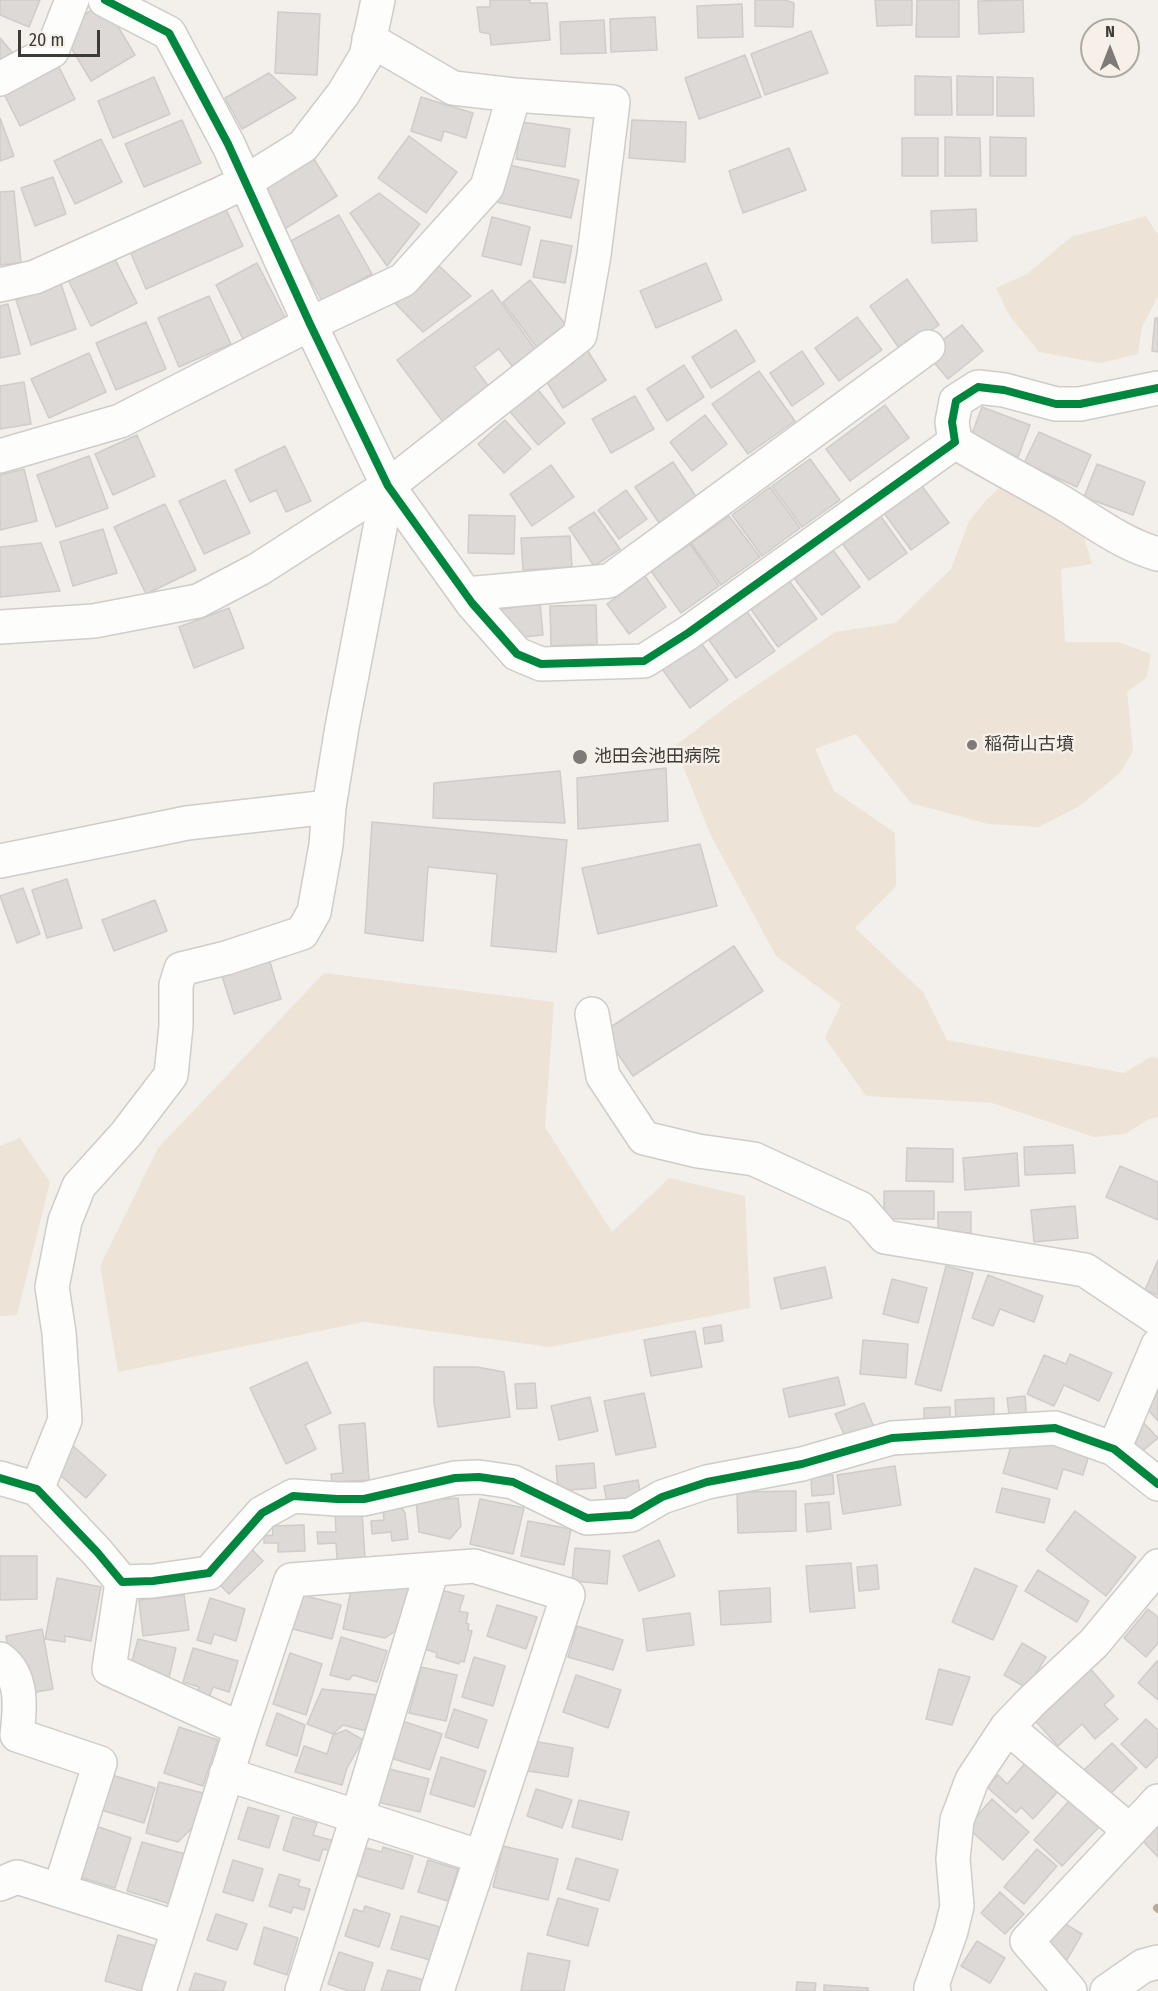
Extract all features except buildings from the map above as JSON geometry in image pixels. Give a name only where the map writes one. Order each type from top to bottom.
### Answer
[{"type":"street","points":[[0,79],[52,51],[72,0]]},
{"type":"street","points":[[105,0],[169,33],[228,144],[310,324],[388,486],[466,594],[517,654],[541,664],[644,661],[688,633],[955,442]]},
{"type":"street","points":[[0,285],[35,277],[245,182],[303,146],[343,94],[366,56],[378,0]]},
{"type":"street","points":[[0,627],[94,621],[198,601],[259,569],[388,486],[580,335],[594,255],[613,102],[453,88],[369,39]]},
{"type":"street","points":[[0,456],[120,421],[310,324],[403,280],[487,187],[514,95]]},
{"type":"street","points":[[466,594],[609,581],[928,347]]},
{"type":"street","points":[[955,442],[952,422],[956,401],[978,387],[1004,390],[1056,404],[1080,404],[1158,388]]},
{"type":"street","points":[[955,442],[1145,551],[1158,554]]},
{"type":"street","points":[[37,1489],[65,1420],[52,1287],[65,1221],[79,1186],[126,1134],[171,1075],[176,1026],[176,985],[181,969],[226,958],[302,933],[314,912],[342,727],[388,486]]},
{"type":"street","points":[[0,861],[187,823],[329,807]]},
{"type":"street","points":[[592,1014],[603,1076],[644,1138],[699,1151],[754,1159],[860,1208],[885,1237],[1085,1270],[1158,1319]]},
{"type":"street","points":[[1114,1449],[1158,1345]]},
{"type":"street","points":[[122,1582],[153,1581],[209,1573],[262,1513],[293,1496],[364,1498],[455,1478],[480,1477],[513,1482],[587,1518],[631,1515],[662,1497],[707,1482],[802,1464],[892,1438],[1055,1428],[1114,1449],[1158,1484]]},
{"type":"street","points":[[0,1478],[37,1489],[122,1582],[109,1669],[241,1729]]},
{"type":"street","points":[[159,1991],[226,1774],[291,1580],[474,1566],[568,1595],[437,1991]]},
{"type":"street","points":[[934,1991],[931,1988],[951,1931],[957,1906],[953,1859],[957,1820],[972,1780],[1007,1727],[1094,1643],[1158,1566]]},
{"type":"street","points":[[302,1991],[432,1570]]},
{"type":"street","points":[[0,1659],[8,1664],[18,1685],[20,1708],[8,1733],[100,1762],[60,1889]]},
{"type":"street","points":[[1007,1727],[1130,1831]]},
{"type":"street","points":[[226,1774],[481,1857]]},
{"type":"street","points":[[1070,1991],[1027,1941],[1158,1801]]},
{"type":"street","points":[[0,1884],[17,1877],[178,1928]]},
{"type":"street","points":[[1107,1991],[1143,1966],[1158,1962]]},
{"type":"shaded area","points":[[1146,216],[1158,235],[1158,296],[1142,327],[1138,354],[1100,363],[1039,352],[1009,315],[996,288],[1027,274],[1071,237]]},
{"type":"shaded area","points":[[1003,485],[1049,502],[1064,524],[1083,534],[1092,564],[1061,569],[1065,642],[1118,642],[1151,654],[1147,677],[1127,692],[1133,751],[1120,773],[1078,807],[1039,827],[988,824],[911,803],[856,734],[815,749],[834,791],[895,833],[896,886],[855,928],[923,992],[947,1040],[1124,1073],[1150,1057],[1158,1058],[1158,1117],[1149,1119],[1125,1134],[1094,1137],[992,1103],[866,1096],[825,1038],[841,1004],[776,956],[710,834],[675,746],[731,703],[835,632],[895,623],[951,569],[969,521],[986,500]]},
{"type":"shaded area","points":[[324,973],[554,1002],[545,1127],[612,1232],[669,1178],[745,1196],[750,1308],[550,1347],[364,1322],[118,1372],[100,1266],[158,1148]]},
{"type":"shaded area","points":[[20,1138],[50,1182],[17,1315],[0,1316],[0,1146]]},
{"type":"cycle path","points":[[105,0],[169,33],[228,144],[310,324],[388,486],[472,603],[517,654],[541,664],[644,661],[688,633],[955,442],[952,422],[956,401],[978,387],[1004,390],[1056,404],[1080,404],[1158,388]]},
{"type":"cycle path","points":[[0,1478],[37,1489],[122,1582],[153,1581],[209,1573],[262,1513],[293,1496],[364,1499],[455,1478],[479,1477],[513,1482],[587,1518],[631,1515],[662,1497],[707,1482],[802,1464],[892,1438],[1055,1428],[1114,1449],[1158,1484]]},
{"type":"place","name":"稲荷山古墳","points":[[972,745]]},
{"type":"place","name":"池田会池田病院","points":[[580,757]]}]
